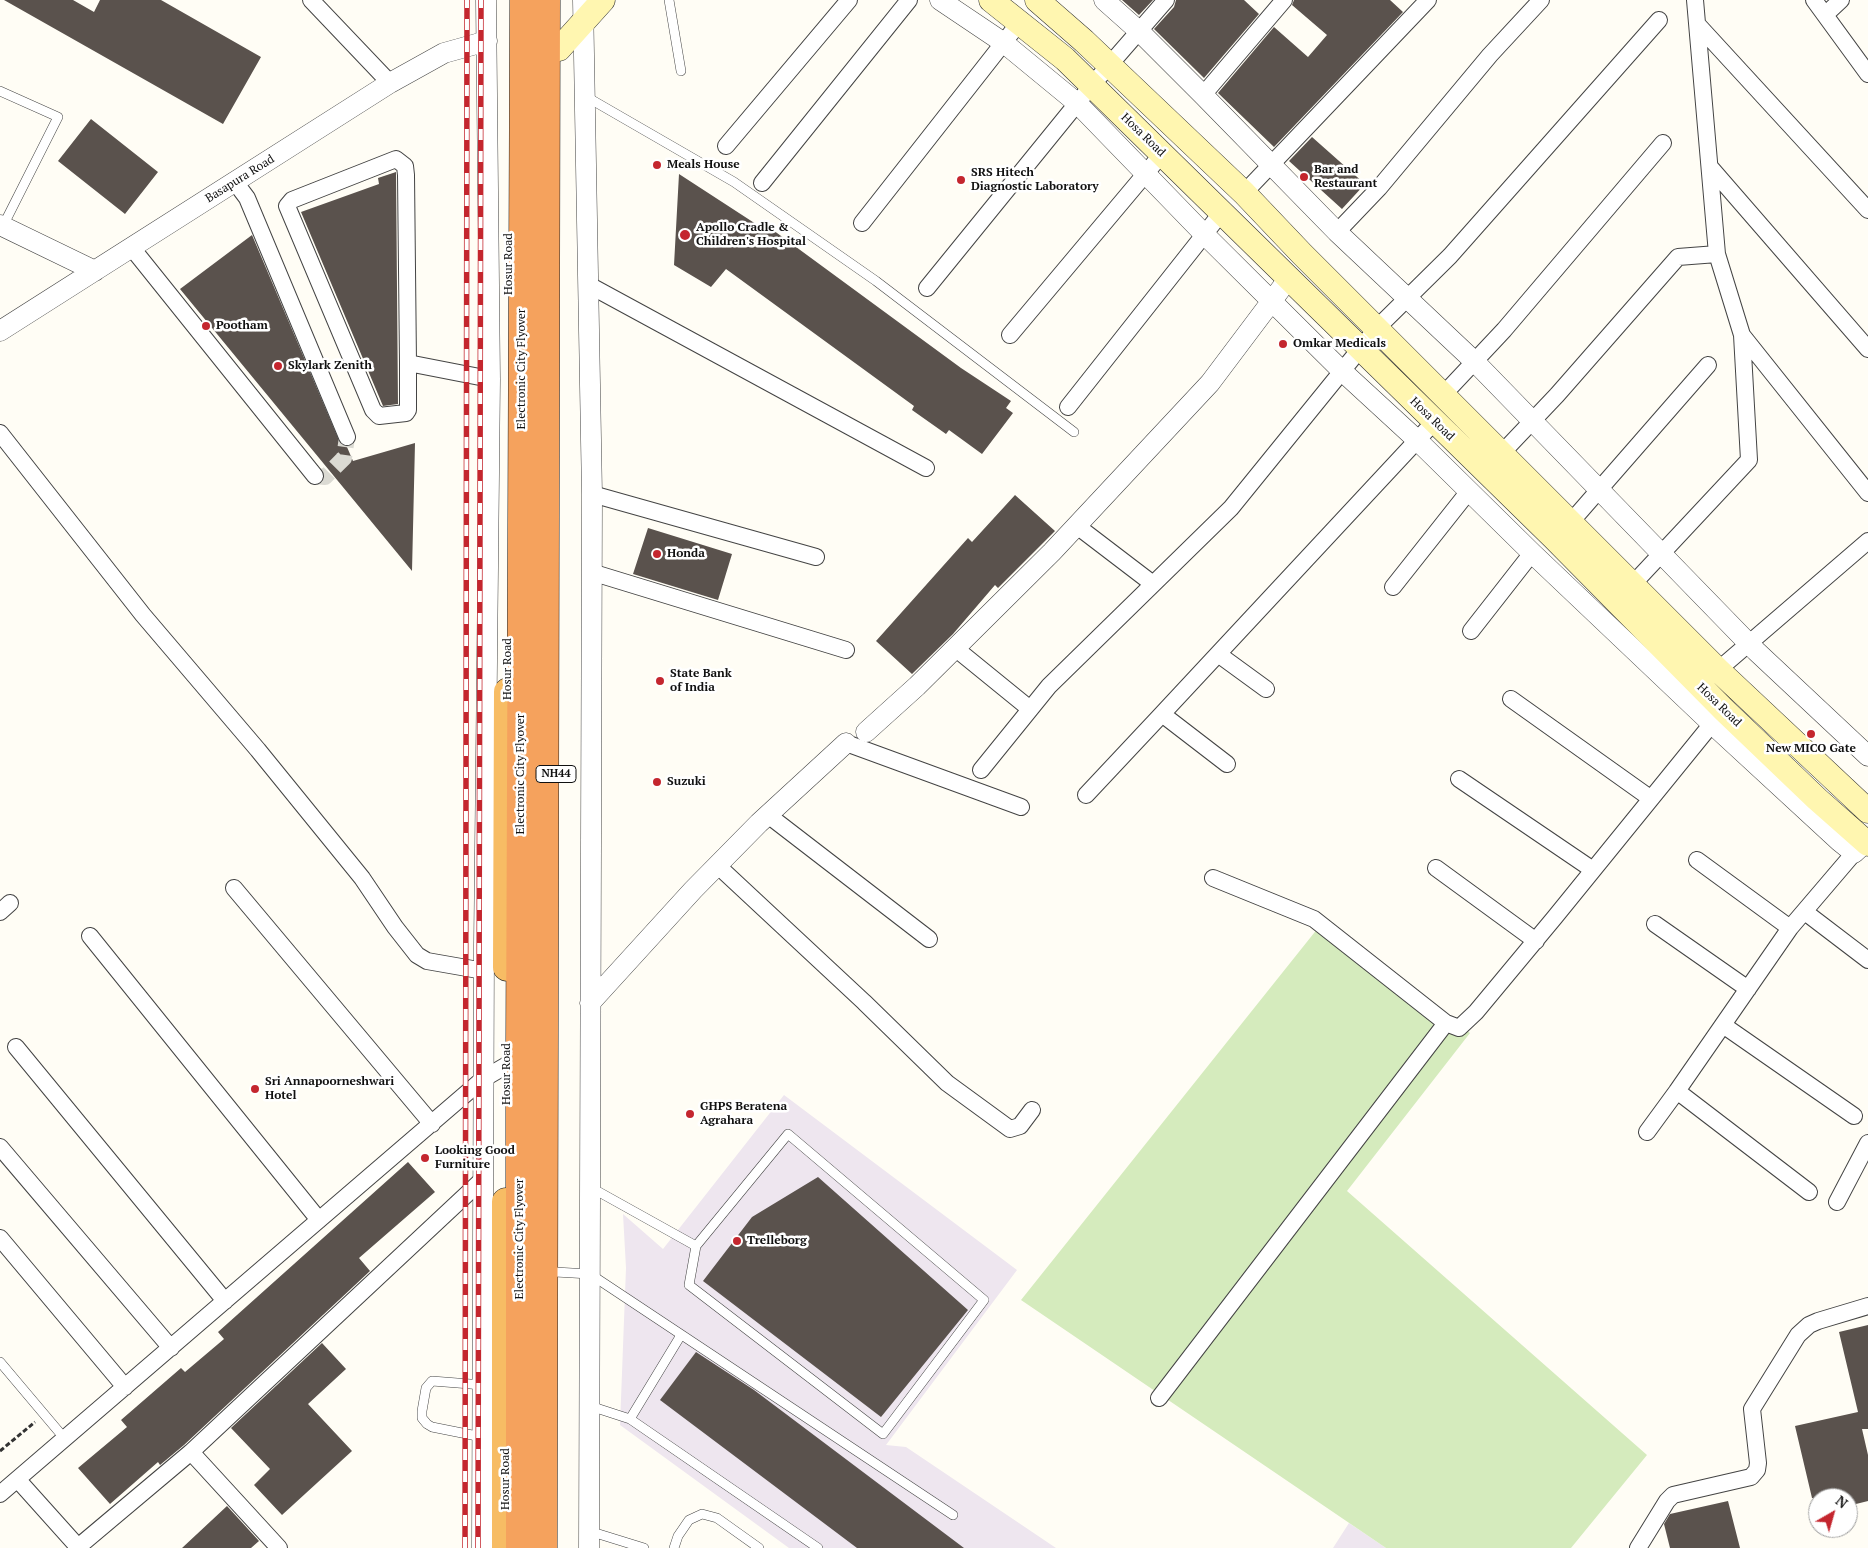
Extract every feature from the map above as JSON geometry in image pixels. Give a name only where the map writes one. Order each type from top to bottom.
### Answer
[{"type":"highway","name":"Electronic City Flyover","points":[[520,1548],[524,0]]},
{"type":"highway","name":"Electronic City Flyover","points":[[543,1548],[546,0]]},
{"type":"highway","name":"NH44","points":[[556,1548],[555,1272],[559,0]]},
{"type":"highway","name":"Hosur Road","points":[[490,2],[507,1065],[506,1548]]},
{"type":"main road","points":[[558,49],[583,11],[603,0]]},
{"type":"main road","name":"Hosa Road","points":[[991,0],[1065,59],[1085,94],[1162,154],[1554,538],[1717,717],[1863,845]]},
{"type":"main road","name":"Hosa Road","points":[[1037,0],[1084,41],[1109,67],[1244,193],[1302,254],[1718,670],[1868,811]]},
{"type":"street","points":[[311,0],[390,83]]},
{"type":"street","points":[[726,146],[849,0]]},
{"type":"street","points":[[762,184],[909,0]]},
{"type":"street","points":[[940,0],[1085,94],[1145,174],[1342,371],[1418,440],[1532,553],[1717,717],[1536,941],[1476,1012],[1459,1028],[1446,1023],[1314,919],[1213,878]]},
{"type":"street","points":[[1104,0],[1140,32],[1204,95],[1337,232],[1475,362],[1748,643],[1868,756]]},
{"type":"street","points":[[927,288],[1085,94],[1166,0]]},
{"type":"street","points":[[1204,95],[1284,0]]},
{"type":"street","points":[[1244,193],[1428,0]]},
{"type":"street","points":[[1337,232],[1379,188],[1490,55],[1541,0]]},
{"type":"street","points":[[1633,584],[1749,460],[1742,335],[1717,254],[1695,0]]},
{"type":"street","points":[[1814,0],[1868,74]]},
{"type":"street","points":[[1825,15],[1842,0]]},
{"type":"street","points":[[482,1548],[483,1079],[490,379],[487,41],[490,2]]},
{"type":"street","points":[[583,11],[592,494],[589,1539]]},
{"type":"street","points":[[981,770],[1049,686],[1231,508],[1377,328],[1450,256],[1660,20]]},
{"type":"street","points":[[862,223],[1019,23]]},
{"type":"street","points":[[1698,24],[1868,210]]},
{"type":"street","name":"Basapura Road","points":[[0,331],[390,83],[444,53],[487,41]]},
{"type":"street","points":[[1443,395],[1475,362],[1663,144]]},
{"type":"street","points":[[1010,334],[1162,154]]},
{"type":"street","points":[[396,160],[405,166],[406,175],[408,363],[408,410],[406,412],[379,416],[373,410],[287,206],[288,202],[292,200],[396,160]]},
{"type":"street","points":[[1710,167],[1868,349]]},
{"type":"street","points":[[235,182],[247,198],[347,437]]},
{"type":"street","points":[[1068,407],[1222,212]]},
{"type":"street","points":[[1,226],[95,271]]},
{"type":"street","points":[[132,248],[315,476]]},
{"type":"street","points":[[1501,454],[1533,422],[1678,257],[1717,254]]},
{"type":"street","points":[[866,732],[956,648],[1077,526],[1210,382],[1289,278]]},
{"type":"street","points":[[587,284],[926,468]]},
{"type":"street","points":[[1742,335],[1868,493]]},
{"type":"street","points":[[408,363],[490,379]]},
{"type":"street","points":[[1570,523],[1708,365]]},
{"type":"street","points":[[1086,795],[1435,421]]},
{"type":"street","points":[[0,433],[143,614],[258,750],[362,878],[395,927],[417,955],[427,961],[484,971]]},
{"type":"street","points":[[1393,587],[1469,491]]},
{"type":"street","points":[[592,494],[816,557]]},
{"type":"street","points":[[1077,526],[1153,584]]},
{"type":"street","points":[[1718,670],[1868,541]]},
{"type":"street","points":[[1471,631],[1532,553]]},
{"type":"street","points":[[591,572],[846,650]]},
{"type":"street","points":[[956,648],[1030,709]]},
{"type":"street","points":[[1218,654],[1266,689]]},
{"type":"street","points":[[1511,699],[1650,798]]},
{"type":"street","points":[[1162,714],[1227,764]]},
{"type":"street","points":[[590,1003],[717,865],[846,743],[1020,807]]},
{"type":"street","points":[[1459,779],[1593,870]]},
{"type":"street","points":[[768,815],[929,939]]},
{"type":"street","points":[[1647,1132],[1790,928],[1863,845]]},
{"type":"street","points":[[1697,860],[1790,928]]},
{"type":"street","points":[[717,865],[864,1002],[947,1083],[1010,1129],[1020,1126],[1032,1110]]},
{"type":"street","points":[[1436,868],[1536,941]]},
{"type":"street","points":[[234,888],[432,1124]]},
{"type":"street","points":[[1805,912],[1868,960]]},
{"type":"street","points":[[1655,924],[1748,989]]},
{"type":"street","points":[[90,936],[319,1220]]},
{"type":"street","points":[[1159,1398],[1446,1023]]},
{"type":"street","points":[[1723,1024],[1854,1116]]},
{"type":"street","points":[[16,1047],[225,1301]]},
{"type":"street","points":[[0,1494],[483,1079],[507,1065]]},
{"type":"street","points":[[1676,1091],[1809,1192]]},
{"type":"street","points":[[1837,1202],[1868,1143]]},
{"type":"street","points":[[0,1147],[171,1348]]},
{"type":"street","points":[[18,1480],[79,1547],[191,1452],[483,1179]]},
{"type":"street","points":[[0,1238],[125,1387]]},
{"type":"street","points":[[1638,1548],[1667,1501],[1673,1495],[1751,1477],[1757,1470],[1758,1462],[1752,1409],[1798,1334],[1809,1325],[1818,1321],[1868,1306]]},
{"type":"street","points":[[191,1452],[279,1548]]},
{"type":"lane","points":[[669,0],[681,71]]},
{"type":"lane","points":[[0,91],[58,117],[1,226]]},
{"type":"lane","points":[[585,96],[734,182],[876,281],[1074,432]]},
{"type":"lane","points":[[788,1134],[984,1300],[883,1434],[689,1285],[696,1246],[788,1134]]},
{"type":"lane","points":[[590,1187],[696,1246]]},
{"type":"lane","points":[[555,1272],[590,1274],[952,1515]]},
{"type":"lane","points":[[630,1419],[681,1335]]},
{"type":"lane","points":[[0,1362],[65,1439]]},
{"type":"lane","points":[[482,1438],[432,1427],[422,1418],[422,1412],[426,1388],[432,1381],[483,1385]]},
{"type":"lane","points":[[590,1406],[630,1419],[818,1548]]},
{"type":"lane","points":[[674,1548],[678,1536],[689,1520],[702,1514],[718,1518],[760,1548]]},
{"type":"lane","points":[[589,1539],[644,1548]]},
{"type":"path","points":[[0,1451],[45,1414]]},
{"type":"shaded area","points":[[784,1095],[1017,1270],[886,1445],[906,1447],[1056,1548],[789,1548],[620,1425],[626,1268],[623,1214],[663,1249]]},
{"type":"shaded area","points":[[1349,1523],[1386,1548],[1333,1548]]},
{"type":"green space","points":[[1326,918],[1470,1033],[1347,1191],[1647,1455],[1571,1548],[1386,1548],[1021,1300]]},
{"type":"building","points":[[4,0],[73,0],[94,12],[100,0],[161,0],[261,57],[223,124]]},
{"type":"building","points":[[1122,0],[1153,0],[1139,15]]},
{"type":"building","points":[[1176,0],[1244,0],[1259,14],[1204,78],[1154,29],[1174,7]]},
{"type":"building","points":[[1294,0],[1390,0],[1403,12],[1274,147],[1218,93],[1274,27],[1308,57],[1327,35],[1292,5]]},
{"type":"building","points":[[91,119],[158,172],[125,214],[58,161]]},
{"type":"building","points":[[1312,137],[1365,184],[1342,209],[1289,161]]},
{"type":"building","points":[[396,172],[398,404],[383,406],[301,212],[379,184],[378,178]]},
{"type":"building","points":[[679,174],[759,226],[762,222],[961,368],[1011,401],[1006,408],[1013,413],[982,454],[949,430],[946,434],[912,410],[914,406],[726,269],[711,287],[674,265]]},
{"type":"building","name":"Skylark Zenith","points":[[252,235],[341,445],[347,447],[353,461],[415,443],[412,571],[180,289]]},
{"type":"building","points":[[1015,495],[1055,531],[998,588],[995,585],[953,634],[912,674],[876,641],[968,538],[972,542]]},
{"type":"building","points":[[648,528],[732,554],[718,600],[633,574]]},
{"type":"building","points":[[408,1162],[435,1192],[359,1258],[370,1271],[184,1445],[160,1465],[158,1462],[110,1504],[78,1468],[127,1427],[121,1420],[181,1368],[185,1372],[224,1339],[218,1332]]},
{"type":"building","points":[[818,1177],[968,1310],[881,1417],[703,1281],[752,1217]]},
{"type":"building","points":[[1868,1325],[1868,1429],[1862,1429],[1868,1455],[1868,1501],[1858,1504],[1858,1488],[1810,1488],[1795,1426],[1858,1412],[1839,1332]]},
{"type":"building","points":[[322,1343],[346,1369],[308,1404],[352,1451],[282,1515],[254,1485],[270,1469],[231,1428]]},
{"type":"building","points":[[696,1352],[754,1390],[964,1548],[857,1548],[660,1400]]},
{"type":"building","points":[[1728,1501],[1740,1548],[1670,1548],[1664,1524],[1670,1514]]},
{"type":"building","points":[[227,1506],[259,1541],[251,1548],[182,1548]]},
{"type":"tunnel","points":[[315,476],[325,477],[344,458],[347,437]]},
{"type":"railway","points":[[465,1548],[467,0]]},
{"type":"railway","points":[[478,1548],[481,0]]},
{"type":"place","name":"Meals House","points":[[657,165]]},
{"type":"place","name":"Bar and Restaurant","points":[[1304,177]]},
{"type":"place","name":"SRS Hitech Diagnostic Laboratory","points":[[961,180]]},
{"type":"place","name":"Apollo Cradle & Children's Hospital","points":[[685,235]]},
{"type":"place","name":"Pootham","points":[[206,326]]},
{"type":"place","name":"Omkar Medicals","points":[[1283,344]]},
{"type":"place","name":"Skylark Zenith","points":[[278,366]]},
{"type":"place","name":"Honda","points":[[657,554]]},
{"type":"place","name":"State Bank of India","points":[[660,681]]},
{"type":"place","name":"New MICO Gate","points":[[1811,734]]},
{"type":"place","name":"Suzuki","points":[[657,782]]},
{"type":"place","name":"Sri Annapoorneshwari Hotel","points":[[255,1089]]},
{"type":"place","name":"GHPS Beratena Agrahara","points":[[690,1114]]},
{"type":"place","name":"Looking Good Furniture","points":[[425,1158]]},
{"type":"place","name":"Trelleborg","points":[[737,1241]]}]
